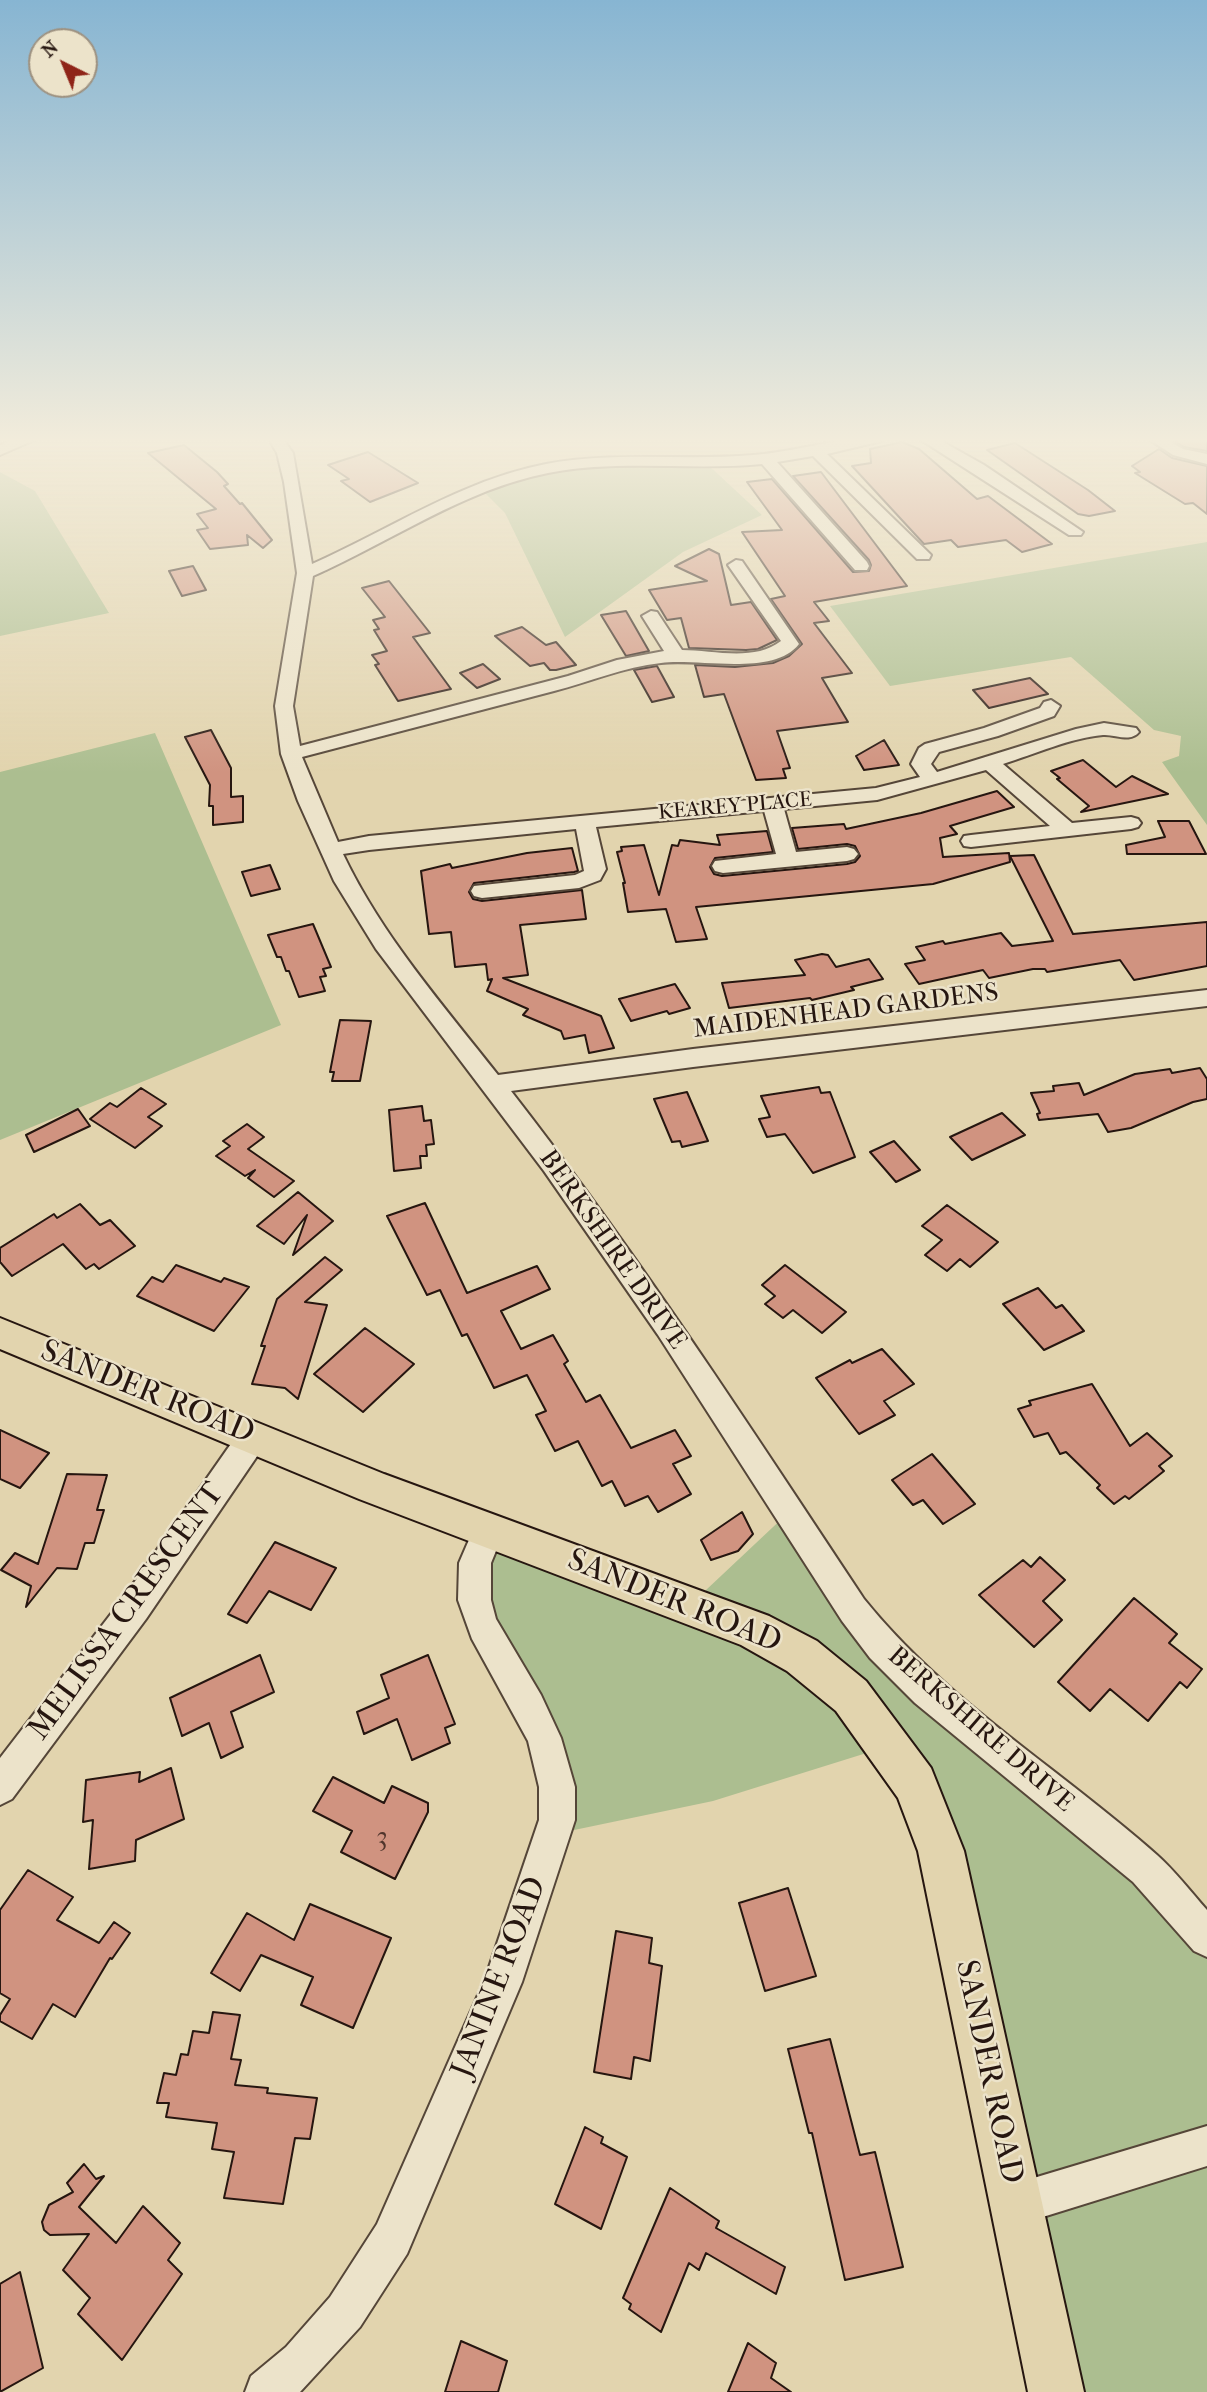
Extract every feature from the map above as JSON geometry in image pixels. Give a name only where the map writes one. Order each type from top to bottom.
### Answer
[{"type":"main road","name":"SANDER ROAD","points":[[0,1333],[373,1487],[754,1630],[802,1656],[851,1696],[915,1784],[941,1851],[1056,2392]]},
{"type":"street","name":"BERKSHIRE DRIVE","points":[[301,550],[304,573],[284,706],[291,754],[308,801],[345,881],[384,944],[553,1164],[668,1327],[853,1610],[882,1647],[927,1691],[1146,1869],[1207,1938]]},
{"type":"street","points":[[304,573],[354,550]]},
{"type":"street","points":[[846,550],[861,566]]},
{"type":"street","points":[[917,550],[923,555]]},
{"type":"street","points":[[291,754],[561,684],[614,666],[676,656],[725,659],[768,654],[790,645],[736,565]]},
{"type":"street","points":[[651,616],[676,656]]},
{"type":"street","points":[[932,780],[921,764],[926,752],[932,748],[991,732],[1047,712],[1051,706]]},
{"type":"street","name":"KEAREY PLACE","points":[[332,850],[369,843],[585,823],[728,806],[877,794],[1104,729],[1129,732]]},
{"type":"street","points":[[989,762],[1067,831]]},
{"type":"street","points":[[772,804],[788,860]]},
{"type":"street","points":[[482,891],[579,881],[592,875],[595,869],[585,823]]},
{"type":"street","points":[[971,841],[1130,823]]},
{"type":"street","points":[[723,866],[847,854]]},
{"type":"street","name":"MAIDENHEAD GARDENS","points":[[492,1085],[693,1058],[1207,998]]},
{"type":"street","name":"MELISSA CRESCENT","points":[[0,1787],[135,1608],[253,1437]]},
{"type":"street","name":"JANINE ROAD","points":[[267,2392],[301,2362],[345,2312],[392,2239],[503,1982],[557,1820],[559,1805],[556,1769],[521,1692],[495,1651],[475,1606],[474,1571],[489,1529]]},
{"type":"street","points":[[1017,2204],[1207,2146]]},
{"type":"green space","points":[[0,550],[71,550],[109,613],[0,636]]},
{"type":"green space","points":[[523,550],[688,550],[683,552],[565,637]]},
{"type":"green space","points":[[1162,550],[1207,550],[1207,825],[1162,762],[1179,756],[1181,736],[1154,730],[1071,657],[890,686],[830,606]]},
{"type":"green space","points":[[155,733],[281,1025],[0,1140],[0,772]]},
{"type":"green space","points":[[789,1512],[854,1608],[1207,1936],[1207,2392],[1056,2392],[952,1900],[889,1746],[713,1801],[555,1834],[560,1804],[475,1583],[489,1530],[689,1606]]},
{"type":"building","points":[[708,550],[719,554],[731,605],[751,602],[777,640],[758,649],[689,648],[681,618],[667,620],[649,590],[707,581],[675,566]]},
{"type":"building","points":[[754,550],[834,550],[853,572],[869,571],[869,560],[860,550],[880,550],[907,586],[814,602],[829,621],[814,623],[852,673],[822,678],[848,722],[777,731],[790,768],[783,769],[786,778],[756,780],[724,694],[704,697],[695,665],[735,667],[773,663],[789,656],[802,644],[771,599],[785,596]]},
{"type":"building","points":[[193,566],[206,590],[182,596],[169,571]]},
{"type":"building","points":[[389,581],[430,633],[413,637],[451,689],[398,701],[375,665],[379,664],[372,655],[387,651],[374,630],[379,629],[373,620],[385,617],[362,588]]},
{"type":"building","points":[[626,611],[649,651],[626,656],[601,615]]},
{"type":"building","points":[[522,627],[546,645],[556,642],[576,665],[556,670],[550,670],[544,663],[530,666],[495,636]]},
{"type":"building","points":[[483,664],[500,679],[477,688],[460,673]]},
{"type":"building","points":[[657,666],[674,697],[652,702],[634,670]]},
{"type":"building","points":[[1030,678],[1048,694],[989,708],[973,690]]},
{"type":"building","points":[[211,730],[231,768],[231,797],[243,796],[243,822],[213,825],[213,806],[209,806],[210,785],[185,737]]},
{"type":"building","points":[[884,740],[899,765],[864,770],[856,756]]},
{"type":"building","points":[[1083,760],[1116,787],[1132,776],[1168,794],[1081,812],[1089,806],[1051,771]]},
{"type":"building","points":[[997,791],[1014,807],[950,826],[957,834],[940,838],[943,857],[1009,853],[1010,862],[933,884],[696,907],[707,939],[676,942],[666,909],[628,912],[625,883],[617,852],[622,851],[621,847],[644,845],[659,895],[672,845],[678,846],[680,840],[720,845],[717,835],[767,831],[773,852],[715,858],[710,867],[714,874],[722,876],[847,864],[855,862],[860,856],[855,846],[847,844],[798,849],[792,828],[844,824],[846,829],[921,813]]},
{"type":"building","points":[[1158,821],[1189,821],[1206,854],[1127,854],[1126,845],[1165,837]]},
{"type":"building","points":[[572,848],[578,871],[474,883],[469,892],[473,899],[482,901],[582,890],[586,919],[520,925],[528,975],[503,978],[601,1016],[614,1048],[589,1053],[585,1035],[564,1039],[561,1031],[523,1015],[528,1009],[487,991],[492,979],[488,980],[486,964],[455,967],[451,932],[429,934],[421,871],[450,864],[452,868],[527,853]]},
{"type":"building","points":[[1034,855],[1073,934],[1207,922],[1207,966],[1134,980],[1120,960],[1047,972],[1045,969],[1033,969],[989,978],[983,970],[919,984],[905,964],[925,960],[916,947],[1001,933],[1012,946],[1053,941],[1010,856]]},
{"type":"building","points":[[270,865],[280,889],[251,896],[242,872]]},
{"type":"building","points":[[313,924],[331,967],[323,969],[326,976],[320,977],[325,991],[299,997],[289,971],[286,971],[281,957],[277,957],[268,935]]},
{"type":"building","points":[[828,955],[836,967],[869,959],[883,979],[851,987],[854,990],[812,1000],[810,998],[729,1008],[722,983],[805,975],[795,960]]},
{"type":"building","points":[[675,984],[690,1008],[631,1021],[619,999]]},
{"type":"building","points":[[340,1020],[371,1021],[360,1081],[332,1081],[334,1072],[330,1072]]},
{"type":"building","points":[[1200,1068],[1207,1079],[1207,1099],[1193,1102],[1131,1128],[1108,1132],[1098,1114],[1039,1120],[1037,1114],[1040,1113],[1031,1093],[1054,1091],[1053,1086],[1079,1083],[1084,1095],[1135,1074],[1170,1069],[1172,1073]]},
{"type":"building","points":[[819,1087],[821,1093],[830,1092],[855,1157],[813,1173],[785,1134],[767,1137],[759,1119],[770,1117],[761,1096]]},
{"type":"building","points":[[141,1088],[166,1104],[148,1117],[162,1126],[135,1148],[90,1119],[110,1103],[117,1107]]},
{"type":"building","points":[[687,1092],[708,1141],[682,1147],[680,1141],[672,1142],[654,1099]]},
{"type":"building","points":[[422,1106],[424,1121],[431,1120],[434,1144],[426,1145],[427,1156],[420,1156],[421,1168],[394,1171],[389,1110]]},
{"type":"building","points":[[78,1109],[90,1126],[34,1152],[26,1135]]},
{"type":"building","points":[[1002,1113],[1025,1135],[972,1160],[950,1137]]},
{"type":"building","points":[[247,1124],[264,1137],[248,1149],[294,1181],[274,1197],[248,1178],[255,1170],[245,1176],[216,1156],[230,1146],[223,1141]]},
{"type":"building","points":[[894,1141],[920,1170],[896,1182],[870,1152]]},
{"type":"building","points":[[298,1192],[333,1221],[293,1255],[307,1215],[284,1244],[257,1226]]},
{"type":"building","points":[[425,1203],[467,1293],[537,1266],[550,1289],[501,1311],[521,1349],[553,1335],[568,1361],[564,1364],[586,1402],[600,1395],[631,1448],[675,1430],[691,1456],[673,1464],[691,1494],[658,1512],[648,1496],[625,1506],[612,1481],[602,1486],[578,1441],[555,1451],[536,1415],[546,1411],[527,1375],[494,1388],[467,1334],[462,1336],[440,1290],[427,1295],[387,1216]]},
{"type":"building","points":[[80,1204],[100,1225],[110,1220],[135,1246],[99,1269],[94,1264],[86,1269],[63,1244],[12,1276],[0,1262],[0,1248],[54,1214],[57,1218]]},
{"type":"building","points":[[947,1205],[998,1242],[970,1267],[960,1259],[947,1271],[925,1255],[942,1240],[922,1226]]},
{"type":"building","points":[[325,1257],[342,1270],[305,1302],[327,1305],[298,1399],[285,1388],[252,1384],[277,1299]]},
{"type":"building","points":[[176,1265],[221,1282],[224,1278],[249,1287],[214,1331],[137,1296],[152,1277],[163,1282]]},
{"type":"building","points":[[785,1265],[846,1312],[822,1333],[793,1310],[783,1318],[765,1304],[775,1296],[762,1285]]},
{"type":"building","points":[[1038,1288],[1056,1308],[1062,1305],[1084,1331],[1044,1350],[1003,1304]]},
{"type":"building","points":[[365,1328],[414,1364],[363,1412],[314,1374]]},
{"type":"building","points":[[882,1349],[914,1384],[884,1401],[895,1415],[859,1434],[816,1378],[850,1360],[852,1363]]},
{"type":"building","points":[[1092,1384],[1130,1446],[1147,1433],[1172,1456],[1159,1466],[1164,1471],[1129,1499],[1125,1496],[1114,1504],[1097,1488],[1100,1485],[1066,1452],[1060,1454],[1048,1433],[1034,1437],[1018,1409],[1031,1405],[1029,1401]]},
{"type":"building","points":[[0,1430],[49,1453],[20,1488],[0,1479]]},
{"type":"building","points":[[932,1454],[975,1504],[943,1524],[923,1500],[913,1505],[892,1480]]},
{"type":"building","points":[[67,1474],[107,1475],[97,1510],[104,1510],[94,1543],[85,1543],[77,1569],[57,1568],[26,1607],[31,1586],[1,1570],[15,1553],[38,1564]]},
{"type":"building","points":[[742,1512],[753,1534],[738,1551],[711,1560],[701,1540]]},
{"type":"building","points":[[275,1542],[336,1568],[311,1610],[269,1591],[247,1623],[228,1614]]},
{"type":"building","points":[[1040,1557],[1065,1580],[1043,1601],[1062,1620],[1034,1647],[979,1595],[1023,1560],[1031,1567]]},
{"type":"building","points":[[1134,1598],[1177,1634],[1169,1643],[1202,1669],[1187,1688],[1180,1682],[1148,1721],[1110,1689],[1090,1711],[1058,1682]]},
{"type":"building","points":[[260,1655],[274,1692],[231,1712],[243,1747],[221,1758],[209,1723],[182,1736],[170,1698]]},
{"type":"building","points":[[428,1655],[455,1724],[445,1728],[450,1743],[412,1760],[397,1719],[364,1734],[357,1712],[389,1698],[381,1675]]},
{"type":"building","points":[[171,1768],[184,1819],[136,1840],[135,1861],[89,1869],[93,1820],[83,1822],[86,1780],[140,1772],[139,1782]]},
{"type":"building","points":[[333,1777],[384,1803],[392,1786],[428,1803],[428,1812],[395,1879],[341,1852],[352,1831],[313,1811]]},
{"type":"building","points":[[28,1870],[73,1897],[57,1920],[99,1943],[114,1922],[130,1933],[112,1959],[110,1958],[75,2017],[53,2004],[32,2039],[0,2021],[0,2015],[10,1999],[0,1993],[0,1910]]},
{"type":"building","points":[[788,1888],[816,1976],[765,1991],[739,1903]]},
{"type":"building","points":[[310,1904],[391,1938],[353,2028],[301,2005],[313,1977],[261,1955],[240,1991],[211,1973],[247,1913],[294,1940]]},
{"type":"building","points":[[616,1931],[652,1938],[649,1963],[662,1966],[650,2061],[634,2057],[631,2079],[594,2072]]},
{"type":"building","points":[[213,2012],[240,2015],[231,2059],[241,2060],[235,2085],[268,2088],[267,2093],[317,2098],[310,2139],[295,2138],[283,2204],[224,2198],[234,2152],[212,2149],[217,2123],[166,2117],[169,2103],[157,2103],[164,2073],[176,2075],[181,2054],[188,2055],[193,2031],[209,2033]]},
{"type":"building","points":[[830,2039],[860,2155],[875,2152],[903,2267],[845,2280],[812,2133],[809,2133],[788,2049]]},
{"type":"building","points":[[585,2127],[603,2137],[601,2143],[627,2157],[601,2229],[555,2204]]},
{"type":"building","points":[[84,2164],[96,2179],[104,2176],[79,2207],[116,2243],[143,2206],[180,2243],[168,2260],[182,2274],[122,2360],[78,2314],[90,2298],[63,2270],[89,2234],[50,2235],[44,2230],[42,2222],[49,2205],[73,2192],[67,2183]]},
{"type":"building","points":[[670,2188],[719,2221],[716,2228],[785,2267],[776,2294],[706,2253],[699,2270],[689,2263],[661,2332],[629,2309],[631,2304],[623,2298]]},
{"type":"building","points":[[20,2272],[43,2368],[0,2392],[0,2284]]},
{"type":"building","points":[[461,2341],[507,2361],[498,2392],[445,2392]]},
{"type":"building","points":[[748,2343],[776,2363],[771,2378],[791,2392],[728,2392]]}]
